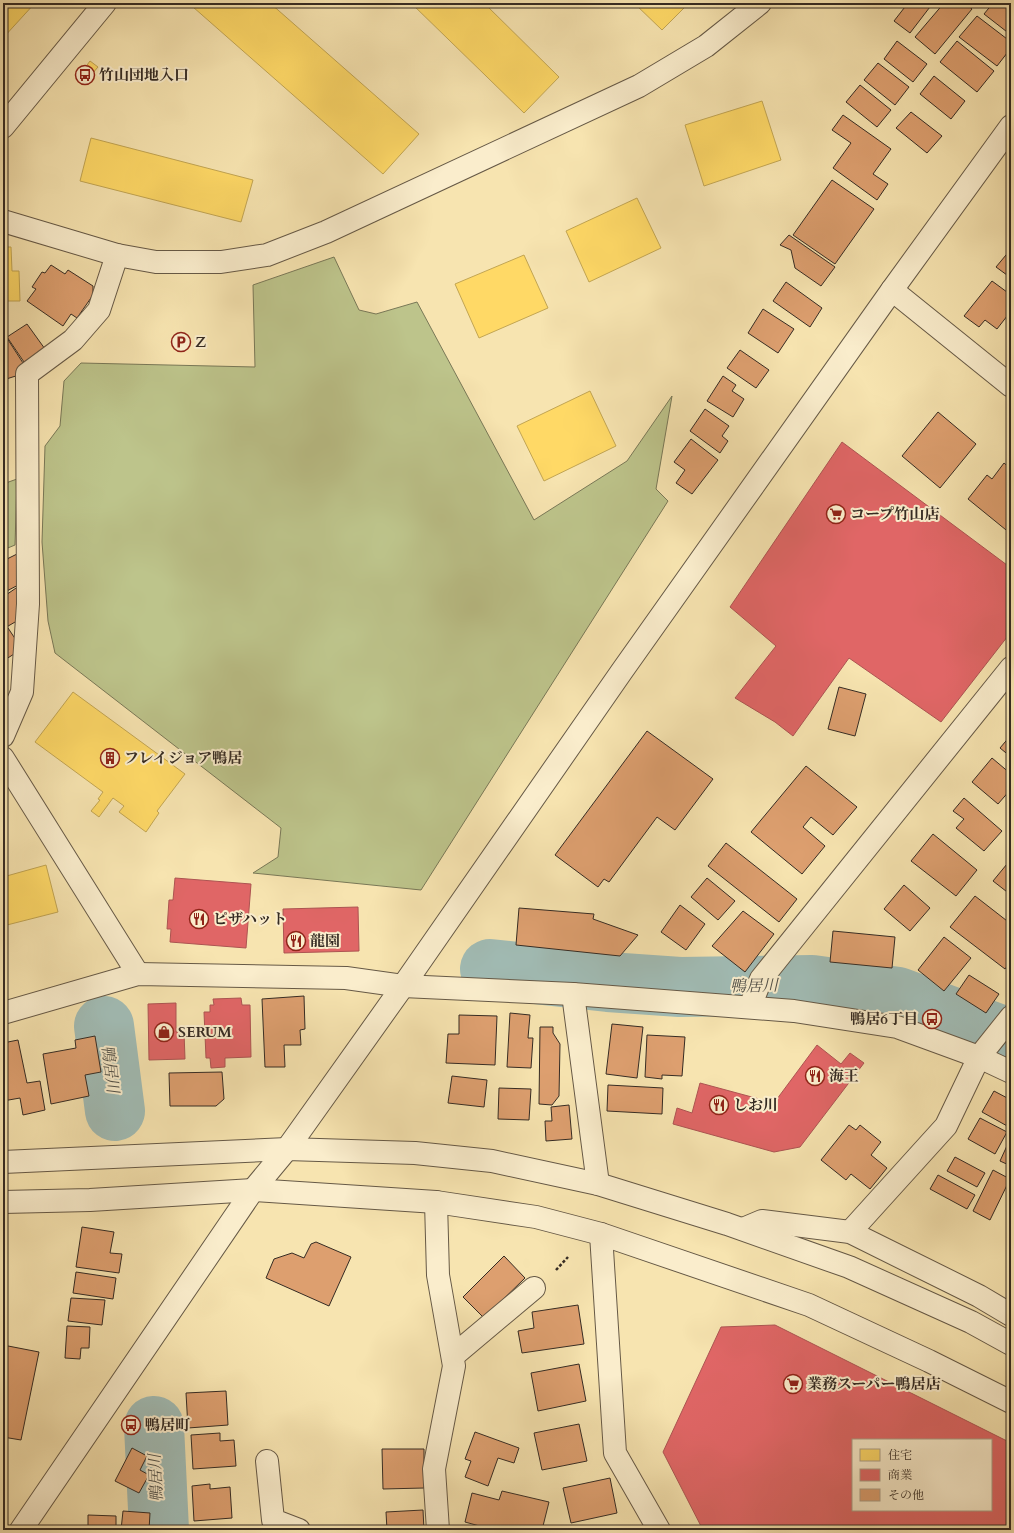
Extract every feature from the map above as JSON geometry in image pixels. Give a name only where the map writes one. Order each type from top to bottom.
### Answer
[{"type":"street","points":[[3,127],[105,3]]},
{"type":"street","points":[[3,221],[117,255],[156,262],[221,262],[267,255],[326,232],[639,86],[706,46],[760,3]]},
{"type":"street","points":[[21,1530],[253,1190],[287,1149],[403,986],[622,671],[892,290],[1011,126]]},
{"type":"street","points":[[3,736],[22,692],[28,612],[27,374],[73,340],[99,310],[117,255]]},
{"type":"street","points":[[892,290],[1011,386]]},
{"type":"street","points":[[750,1007],[761,980],[1011,668]]},
{"type":"street","points":[[3,758],[138,974]]},
{"type":"street","points":[[3,1013],[138,974],[346,978],[403,986],[573,994],[794,1011],[897,1027],[979,1057],[1011,1072]]},
{"type":"street","points":[[573,994],[598,1184]]},
{"type":"street","points":[[850,1232],[946,1126],[979,1057],[1011,1017]]},
{"type":"street","points":[[3,1162],[287,1149],[415,1153],[484,1160],[598,1184],[743,1229],[849,1267],[971,1322],[1011,1344]]},
{"type":"street","points":[[3,1202],[90,1200],[253,1190],[436,1202],[536,1217],[601,1234],[809,1305],[929,1361],[1011,1402]]},
{"type":"street","points":[[436,1202],[438,1274],[454,1366],[434,1469],[438,1530]]},
{"type":"street","points":[[743,1229],[762,1221],[850,1232],[979,1296],[1011,1315]]},
{"type":"street","points":[[601,1234],[615,1453],[659,1530]]},
{"type":"street","points":[[452,1356],[534,1288]]},
{"type":"street","points":[[267,1461],[273,1520],[299,1530]]},
{"type":"green space","points":[[334,257],[359,310],[376,314],[417,302],[534,520],[627,461],[672,396],[656,489],[668,501],[421,890],[253,873],[278,857],[281,828],[55,653],[48,621],[42,542],[45,446],[60,426],[64,381],[81,363],[255,367],[253,285]]},
{"type":"green space","points":[[17,479],[15,545],[3,550],[3,484]]},
{"type":"building: 住宅","points":[[3,3],[35,3],[3,38]]},
{"type":"building: 住宅","points":[[197,3],[270,3],[419,134],[383,174],[193,7]]},
{"type":"building: 住宅","points":[[411,3],[484,3],[559,77],[524,113]]},
{"type":"building: 住宅","points":[[634,3],[689,3],[662,30]]},
{"type":"building: 住宅","points":[[90,61],[98,67],[86,81],[79,76]]},
{"type":"building: 住宅","points":[[762,101],[781,160],[704,186],[685,125]]},
{"type":"building: 住宅","points":[[91,138],[253,180],[241,222],[80,181]]},
{"type":"building: 住宅","points":[[637,198],[661,248],[589,282],[566,231]]},
{"type":"building: 住宅","points":[[3,247],[11,247],[12,271],[19,271],[20,301],[3,301]]},
{"type":"building: 住宅","points":[[524,255],[548,308],[479,338],[455,284]]},
{"type":"building: 住宅","points":[[590,391],[616,446],[544,481],[517,426]]},
{"type":"building: 住宅","name":"フレイジョア鴨居","points":[[73,692],[185,774],[157,811],[159,813],[146,832],[119,812],[124,806],[113,798],[99,817],[91,811],[100,800],[98,799],[103,792],[35,742]]},
{"type":"building: 住宅","points":[[46,865],[58,912],[3,926],[3,877]]},
{"type":"building: 商業","points":[[842,442],[1011,568],[1011,632],[941,722],[849,658],[793,736],[775,722],[735,698],[776,646],[730,607]]},
{"type":"building: 商業","points":[[175,878],[251,884],[246,948],[170,942],[171,929],[167,929],[169,900],[173,900]]},
{"type":"building: 商業","points":[[358,907],[359,951],[284,953],[283,909]]},
{"type":"building: 商業","points":[[241,998],[242,1005],[250,1005],[251,1057],[225,1058],[225,1067],[211,1068],[210,1058],[206,1058],[204,1012],[210,1012],[210,1005],[214,1005],[213,999]]},
{"type":"building: 商業","points":[[176,1003],[176,1032],[184,1032],[185,1059],[149,1060],[148,1004]]},
{"type":"building: 商業","points":[[817,1045],[841,1064],[850,1053],[864,1063],[800,1147],[774,1152],[673,1124],[677,1108],[692,1113],[700,1083],[774,1103]]},
{"type":"building: 商業","name":"業務スーパー鴨居店","points":[[775,1325],[1011,1443],[1011,1530],[703,1530],[663,1452],[721,1327]]},
{"type":"building: その他","points":[[908,3],[933,3],[910,33],[894,21]]},
{"type":"building: その他","points":[[944,3],[965,3],[972,9],[935,54],[915,37]]},
{"type":"building: その他","points":[[993,3],[1006,3],[1011,7],[1011,35],[984,14]]},
{"type":"building: その他","points":[[977,16],[1011,42],[1011,48],[997,66],[959,37]]},
{"type":"building: その他","points":[[897,41],[927,64],[913,82],[884,59]]},
{"type":"building: その他","points":[[957,41],[994,71],[977,92],[940,62]]},
{"type":"building: その他","points":[[878,63],[909,87],[895,105],[864,80]]},
{"type":"building: その他","points":[[934,76],[965,101],[951,119],[920,94]]},
{"type":"building: その他","points":[[860,85],[891,110],[877,127],[846,102]]},
{"type":"building: その他","points":[[911,112],[942,136],[927,153],[896,128]]},
{"type":"building: その他","points":[[843,115],[891,149],[873,174],[888,184],[877,200],[833,168],[851,143],[832,130]]},
{"type":"building: その他","points":[[832,180],[874,209],[835,264],[793,235]]},
{"type":"building: その他","points":[[789,235],[835,267],[821,286],[795,268],[791,250],[780,245]]},
{"type":"building: その他","points":[[1011,249],[1011,278],[996,267]]},
{"type":"building: その他","points":[[51,265],[65,274],[68,270],[93,286],[93,295],[77,318],[71,314],[63,326],[27,301],[36,289],[32,287],[42,272],[45,273]]},
{"type":"building: その他","points":[[992,281],[1011,295],[1011,311],[997,329],[985,320],[979,327],[964,316]]},
{"type":"building: その他","points":[[786,282],[822,308],[810,327],[773,301]]},
{"type":"building: その他","points":[[763,309],[794,329],[778,353],[748,333]]},
{"type":"building: その他","points":[[27,324],[45,349],[24,362],[7,337]]},
{"type":"building: その他","points":[[3,332],[23,363],[19,375],[3,380]]},
{"type":"building: その他","points":[[740,350],[769,370],[756,388],[727,368]]},
{"type":"building: その他","points":[[723,376],[736,385],[732,391],[744,399],[733,417],[707,401]]},
{"type":"building: その他","points":[[705,409],[729,426],[722,436],[728,441],[720,453],[690,431]]},
{"type":"building: その他","points":[[938,412],[976,444],[940,488],[902,456]]},
{"type":"building: その他","points":[[691,439],[718,460],[692,494],[676,483],[685,470],[674,462]]},
{"type":"building: その他","points":[[1004,463],[1011,469],[1011,534],[968,499],[987,475],[992,479]]},
{"type":"building: その他","points":[[17,554],[24,582],[3,593],[3,561]]},
{"type":"building: その他","points":[[19,586],[22,618],[3,629],[3,597]]},
{"type":"building: その他","points":[[8,628],[22,649],[3,661],[3,631]]},
{"type":"building: その他","points":[[839,687],[866,694],[855,736],[828,729]]},
{"type":"building: その他","points":[[647,731],[713,779],[675,830],[657,817],[609,882],[604,879],[598,887],[555,855]]},
{"type":"building: その他","points":[[1011,735],[1011,757],[1000,748]]},
{"type":"building: その他","points":[[992,758],[1011,774],[1011,789],[998,804],[972,782]]},
{"type":"building: その他","points":[[806,766],[857,807],[833,835],[811,817],[803,827],[825,846],[802,874],[751,832]]},
{"type":"building: その他","points":[[964,798],[1002,831],[984,851],[956,828],[964,819],[953,811]]},
{"type":"building: その他","points":[[933,834],[977,870],[956,896],[911,861]]},
{"type":"building: その他","points":[[726,843],[797,899],[779,922],[708,866]]},
{"type":"building: その他","points":[[1007,864],[1011,867],[1011,895],[993,881]]},
{"type":"building: その他","points":[[707,878],[735,901],[718,920],[691,897]]},
{"type":"building: その他","points":[[904,885],[930,908],[910,931],[884,909]]},
{"type":"building: その他","points":[[975,896],[1011,924],[1011,961],[1005,969],[950,927]]},
{"type":"building: その他","points":[[680,905],[705,924],[686,950],[661,932]]},
{"type":"building: その他","points":[[519,908],[594,914],[593,919],[638,935],[620,956],[516,945]]},
{"type":"building: その他","points":[[743,911],[774,934],[745,972],[712,946]]},
{"type":"building: その他","points":[[833,931],[895,937],[892,968],[830,962]]},
{"type":"building: その他","points":[[944,937],[971,958],[944,991],[918,970]]},
{"type":"building: その他","points":[[969,975],[999,994],[986,1013],[956,994]]},
{"type":"building: その他","points":[[304,996],[305,1029],[300,1030],[301,1045],[284,1045],[285,1067],[265,1067],[262,999]]},
{"type":"building: その他","points":[[510,1013],[530,1015],[528,1038],[533,1038],[531,1068],[507,1067]]},
{"type":"building: その他","points":[[459,1015],[497,1016],[495,1065],[446,1063],[448,1034],[459,1034]]},
{"type":"building: その他","points":[[612,1024],[643,1027],[637,1078],[606,1074]]},
{"type":"building: その他","points":[[540,1027],[553,1027],[553,1033],[560,1044],[559,1096],[552,1105],[539,1104]]},
{"type":"building: その他","points":[[647,1035],[685,1037],[682,1076],[662,1075],[662,1079],[645,1077]]},
{"type":"building: その他","points":[[95,1036],[101,1072],[85,1075],[89,1096],[51,1104],[43,1054],[76,1048],[75,1040]]},
{"type":"building: その他","points":[[18,1040],[27,1083],[40,1081],[45,1110],[23,1115],[20,1098],[3,1101],[3,1043]]},
{"type":"building: その他","points":[[222,1072],[224,1099],[216,1106],[170,1106],[169,1073]]},
{"type":"building: その他","points":[[452,1076],[487,1080],[484,1107],[448,1103]]},
{"type":"building: その他","points":[[608,1085],[663,1088],[662,1114],[607,1111]]},
{"type":"building: その他","points":[[499,1088],[531,1089],[529,1120],[498,1119]]},
{"type":"building: その他","points":[[994,1091],[1011,1100],[1011,1124],[1009,1127],[982,1112]]},
{"type":"building: その他","points":[[569,1105],[572,1139],[546,1141],[545,1121],[552,1121],[551,1107]]},
{"type":"building: その他","points":[[980,1118],[1007,1132],[995,1154],[968,1139]]},
{"type":"building: その他","points":[[849,1125],[856,1130],[860,1125],[881,1142],[871,1155],[887,1168],[870,1189],[851,1174],[846,1180],[821,1160]]},
{"type":"building: その他","points":[[1011,1137],[1011,1166],[1000,1161]]},
{"type":"building: その他","points":[[955,1157],[985,1173],[977,1187],[947,1171]]},
{"type":"building: その他","points":[[993,1170],[1010,1179],[990,1220],[973,1211]]},
{"type":"building: その他","points":[[938,1175],[975,1195],[967,1209],[930,1189]]},
{"type":"building: その他","points":[[82,1227],[114,1232],[110,1253],[122,1254],[119,1273],[76,1267]]},
{"type":"building: その他","points":[[316,1242],[351,1257],[329,1306],[266,1278],[274,1259],[292,1253],[304,1258],[311,1244]]},
{"type":"building: その他","points":[[504,1256],[525,1278],[484,1318],[463,1297]]},
{"type":"building: その他","points":[[76,1272],[116,1278],[113,1299],[73,1293]]},
{"type":"building: その他","points":[[71,1298],[105,1300],[102,1325],[68,1321]]},
{"type":"building: その他","points":[[578,1305],[584,1344],[522,1353],[518,1331],[534,1328],[532,1312]]},
{"type":"building: その他","points":[[67,1326],[90,1327],[89,1348],[81,1348],[80,1359],[65,1358]]},
{"type":"building: その他","points":[[3,1345],[39,1352],[21,1440],[3,1437]]},
{"type":"building: その他","points":[[579,1364],[586,1401],[538,1411],[531,1373]]},
{"type":"building: その他","points":[[226,1391],[228,1425],[188,1428],[186,1393]]},
{"type":"building: その他","points":[[579,1424],[587,1461],[542,1470],[534,1433]]},
{"type":"building: その他","points":[[475,1432],[519,1448],[514,1463],[498,1458],[488,1486],[465,1477],[471,1461],[465,1459]]},
{"type":"building: その他","points":[[220,1433],[220,1441],[234,1440],[236,1466],[193,1469],[191,1435]]},
{"type":"building: その他","points":[[132,1448],[147,1456],[140,1470],[149,1475],[139,1493],[115,1481]]},
{"type":"building: その他","points":[[382,1449],[424,1449],[424,1488],[383,1489]]},
{"type":"building: その他","points":[[610,1478],[617,1513],[571,1523],[563,1488]]},
{"type":"building: その他","points":[[210,1484],[210,1489],[230,1487],[232,1518],[194,1521],[192,1486]]},
{"type":"building: その他","points":[[502,1491],[549,1502],[542,1530],[494,1530],[465,1522],[472,1493],[499,1500]]},
{"type":"building: その他","points":[[423,1510],[424,1530],[387,1530],[386,1512]]},
{"type":"building: その他","points":[[123,1511],[150,1513],[149,1530],[121,1530]]},
{"type":"building: その他","points":[[88,1515],[116,1516],[116,1530],[88,1530]]},
{"type":"waterway","name":"鴨居川","points":[[490,969],[608,982],[680,987],[812,985],[898,997],[1011,1039]]},
{"type":"waterway","name":"鴨居川","points":[[104,1026],[115,1111]]},
{"type":"waterway","name":"鴨居川","points":[[154,1426],[159,1530]]},
{"type":"place","name":"竹山団地入口","points":[[85,75]]},
{"type":"place","name":"Z","points":[[181,342]]},
{"type":"place","name":"コープ竹山店","points":[[836,514]]},
{"type":"place","name":"フレイジョア鴨居","points":[[110,758]]},
{"type":"place","name":"ピザハット","points":[[199,919]]},
{"type":"place","name":"龍園","points":[[296,941]]},
{"type":"place","name":"鴨居6丁目","points":[[932,1019]]},
{"type":"place","name":"SERUM","points":[[164,1032]]},
{"type":"place","name":"海王","points":[[815,1076]]},
{"type":"place","name":"しお川","points":[[719,1105]]},
{"type":"place","name":"業務スーパー鴨居店","points":[[793,1384]]},
{"type":"place","name":"鴨居町","points":[[131,1425]]}]
